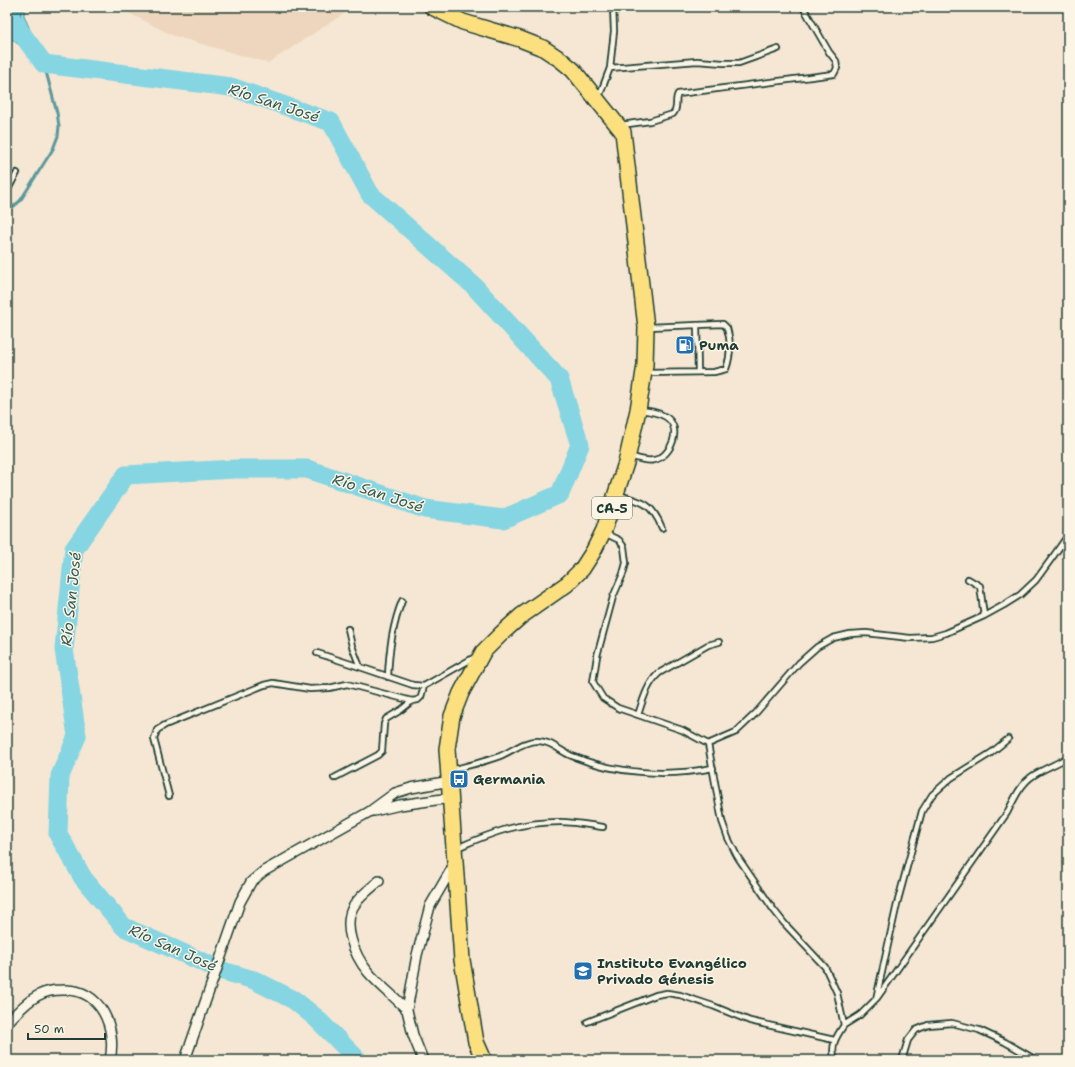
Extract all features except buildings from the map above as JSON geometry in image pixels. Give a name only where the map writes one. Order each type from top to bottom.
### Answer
[{"type":"highway","name":"CA-5","points":[[432,7],[463,22],[520,39],[543,48],[573,70],[623,132],[646,328],[643,374],[638,410],[628,456],[603,532],[582,569],[567,584],[521,616],[483,652],[460,693],[452,716],[447,749],[462,960],[476,1042],[484,1060]]},
{"type":"street","points":[[185,1060],[240,902],[251,882],[264,871],[369,812],[395,793],[449,776]]},
{"type":"street","points":[[369,812],[394,806],[450,798]]},
{"type":"street","points":[[423,1060],[413,1034],[407,1010],[417,955],[430,906],[455,855]]},
{"type":"street","points":[[380,881],[355,904],[349,919],[349,932],[358,956],[367,971],[407,1010]]},
{"type":"street","points":[[7,1022],[28,1001],[40,994],[53,990],[78,991],[88,996],[96,1003],[106,1016],[112,1035],[113,1045],[110,1060]]},
{"type":"lane","points":[[598,101],[610,68],[614,31],[613,7]]},
{"type":"lane","points":[[618,125],[650,121],[673,114],[676,112],[676,97],[678,94],[834,74],[837,68],[836,61],[829,52],[804,7]]},
{"type":"lane","points":[[610,68],[697,61],[739,63],[778,49]]},
{"type":"lane","points":[[7,191],[17,173]]},
{"type":"lane","points":[[643,374],[714,372],[726,369],[730,360],[730,338],[728,328],[723,324],[646,328]]},
{"type":"lane","points":[[697,325],[698,372]]},
{"type":"lane","points":[[628,456],[643,460],[654,460],[664,456],[671,446],[675,435],[673,425],[668,418],[654,412],[638,410]]},
{"type":"lane","points":[[616,495],[642,502],[657,515],[662,528]]},
{"type":"lane","points":[[603,532],[619,540],[624,547],[626,563],[613,597],[596,656],[593,682],[603,698],[618,708],[682,730],[708,744],[722,821],[728,838],[737,856],[784,923],[825,967],[837,992],[844,1026]]},
{"type":"lane","points":[[708,744],[736,732],[755,714],[799,664],[817,647],[832,638],[850,634],[866,633],[910,638],[932,637],[946,634],[984,616],[1020,595],[1036,580],[1066,538],[1068,532]]},
{"type":"lane","points":[[1066,538],[1068,549]]},
{"type":"lane","points":[[968,579],[980,586],[984,616]]},
{"type":"lane","points":[[388,677],[389,652],[392,634],[396,616],[402,601]]},
{"type":"lane","points":[[348,629],[352,646],[360,667]]},
{"type":"lane","points":[[638,715],[652,679],[659,673],[708,645],[719,642]]},
{"type":"lane","points":[[317,653],[413,685],[424,686],[483,652]]},
{"type":"lane","points":[[169,796],[154,739],[157,730],[165,725],[264,685],[273,683],[310,689],[329,688],[347,684],[412,700],[418,700],[421,697],[424,686]]},
{"type":"lane","points":[[334,778],[378,755],[382,751],[384,724],[386,719],[406,706],[412,700]]},
{"type":"lane","points":[[876,999],[897,904],[922,811],[932,795],[951,778],[991,753],[1008,739]]},
{"type":"lane","points":[[449,776],[529,742],[538,741],[545,742],[572,756],[599,764],[630,770],[666,773],[692,772],[713,768]]},
{"type":"lane","points":[[835,1060],[833,1045],[834,1040],[844,1026],[860,1015],[876,999],[999,825],[1020,788],[1033,775],[1059,763],[1068,757]]},
{"type":"lane","points":[[455,855],[488,834],[521,824],[561,822],[603,827]]},
{"type":"lane","points":[[587,1022],[656,995],[667,993],[680,995],[713,1006],[750,1021],[834,1040]]},
{"type":"lane","points":[[902,1060],[908,1040],[916,1030],[928,1025],[952,1023],[978,1030],[1005,1042],[1036,1060]]},
{"type":"shaded area","points":[[117,7],[351,7],[348,11],[268,63],[174,36]]},
{"type":"water","points":[[7,7],[25,7],[24,15],[44,64],[10,38],[7,32]]},
{"type":"waterway","name":"Río San José","points":[[12,7],[9,16],[44,64],[231,87],[331,122],[370,194],[474,286],[559,379],[580,445],[560,494],[503,519],[425,509],[307,469],[235,469],[126,475],[74,549],[64,649],[77,736],[60,776],[58,834],[83,878],[124,927],[223,971],[254,980],[294,1000],[315,1017],[358,1060]]},
{"type":"waterway","points":[[7,212],[20,201],[53,149],[58,136],[59,126],[57,113],[44,64]]},
{"type":"place","name":"Puma","points":[[685,345]]},
{"type":"place","name":"Germania","points":[[459,779]]},
{"type":"place","name":"Instituto Evangélico Privado Génesis","points":[[583,971]]}]
